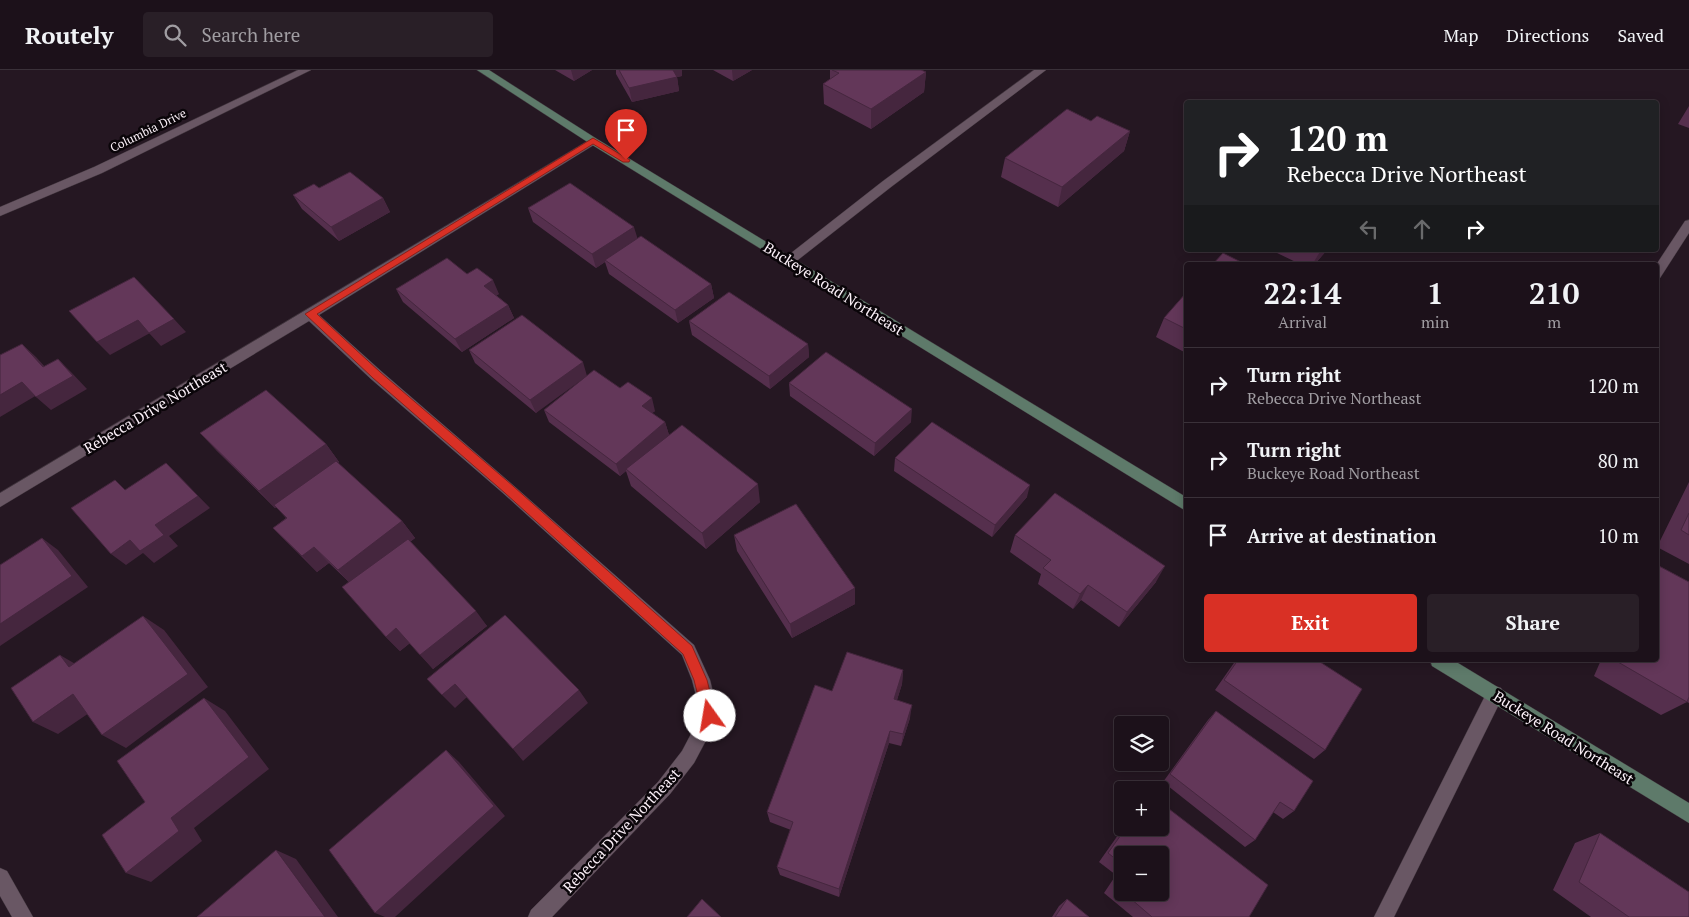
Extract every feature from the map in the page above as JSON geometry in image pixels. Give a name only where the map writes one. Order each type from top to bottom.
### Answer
[{"type":"street","name":"Columbia Drive","points":[[0,212],[98,170],[306,70]]},
{"type":"street","name":"Buckeye Road Northeast","points":[[482,70],[593,141],[790,260],[1184,504]]},
{"type":"street","points":[[790,260],[887,184],[1041,70]]},
{"type":"street","name":"Rebecca Drive Northeast","points":[[0,501],[593,141]]},
{"type":"street","points":[[1659,270],[1689,224]]},
{"type":"street","name":"Rebecca Drive Northeast","points":[[310,314],[376,375],[509,490],[688,650],[701,680],[710,716],[688,757],[664,788],[538,917]]},
{"type":"street","name":"Buckeye Road Northeast","points":[[1447,662],[1495,694],[1689,814]]},
{"type":"street","points":[[1384,917],[1495,694]]},
{"type":"street","points":[[0,878],[23,917]]},
{"type":"building","points":[[619,70],[673,70],[677,77],[629,88]]},
{"type":"building","points":[[832,70],[921,70],[926,72],[871,109],[823,84],[839,73]]},
{"type":"building","points":[[1067,109],[1091,121],[1097,116],[1130,131],[1062,187],[1005,158]]},
{"type":"building","points":[[350,172],[383,198],[331,227],[293,195],[314,184],[319,188]]},
{"type":"building","points":[[570,183],[634,227],[592,254],[528,208]]},
{"type":"building","points":[[641,236],[711,284],[675,310],[605,260]]},
{"type":"building","points":[[1223,253],[1241,262],[1215,262]]},
{"type":"building","points":[[447,258],[467,274],[477,268],[493,280],[484,286],[508,305],[455,339],[396,289]]},
{"type":"building","points":[[134,277],[174,319],[149,333],[138,320],[97,342],[69,311]]},
{"type":"building","points":[[729,292],[808,344],[769,376],[689,321]]},
{"type":"building","points":[[1184,295],[1184,328],[1164,318]]},
{"type":"building","points":[[522,315],[583,362],[530,400],[469,350]]},
{"type":"building","points":[[22,344],[43,367],[58,359],[73,376],[36,397],[22,382],[0,395],[0,355]]},
{"type":"building","points":[[826,352],[912,409],[875,443],[789,383]]},
{"type":"building","points":[[594,370],[620,388],[628,382],[652,398],[642,406],[665,422],[616,464],[544,410]]},
{"type":"building","points":[[266,390],[326,444],[259,491],[200,433]]},
{"type":"building","points":[[932,422],[1030,485],[995,525],[895,458]]},
{"type":"building","points":[[682,425],[758,484],[702,533],[626,469]]},
{"type":"building","points":[[336,461],[402,521],[338,570],[314,547],[302,556],[273,528],[287,518],[274,505]]},
{"type":"building","points":[[166,463],[198,496],[155,525],[164,535],[140,551],[130,540],[111,554],[71,508],[115,480],[125,490]]},
{"type":"building","points":[[1055,493],[1165,566],[1127,612],[1088,585],[1080,594],[1043,568],[1051,560],[1015,535]]},
{"type":"building","points":[[796,504],[855,588],[790,624],[734,535]]},
{"type":"building","points":[[1689,513],[1689,535],[1681,530]]},
{"type":"building","points":[[42,538],[72,576],[0,624],[0,565]]},
{"type":"building","points":[[408,539],[476,611],[420,655],[396,628],[386,637],[342,587]]},
{"type":"building","points":[[1659,566],[1689,582],[1689,697],[1687,702],[1618,662],[1659,662]]},
{"type":"building","points":[[505,615],[579,690],[513,749],[455,684],[442,695],[427,679]]},
{"type":"building","points":[[143,616],[188,674],[102,735],[73,694],[33,722],[11,688],[60,655],[69,667]]},
{"type":"building","points":[[847,652],[903,670],[894,699],[912,705],[903,734],[890,731],[839,889],[777,867],[793,822],[767,812],[815,685],[832,691]]},
{"type":"building","points":[[1237,662],[1320,662],[1362,689],[1325,750],[1224,680]]},
{"type":"building","points":[[204,698],[249,757],[171,818],[179,831],[126,873],[102,835],[145,802],[117,761]]},
{"type":"building","points":[[1216,711],[1313,781],[1294,811],[1280,802],[1255,840],[1170,774]]},
{"type":"building","points":[[446,750],[494,806],[375,913],[329,850]]},
{"type":"building","points":[[1169,809],[1268,885],[1249,917],[1152,917],[1133,901],[1169,901],[1169,846],[1114,846],[1114,858],[1108,853],[1120,836],[1169,836]]},
{"type":"building","points":[[1600,833],[1689,892],[1689,917],[1629,917],[1579,882]]},
{"type":"building","points":[[276,850],[325,917],[197,917]]},
{"type":"building","points":[[702,899],[721,917],[687,917]]},
{"type":"building","points":[[1067,899],[1089,917],[1055,917]]},
{"type":"route","points":[[626,160],[593,141],[310,314],[376,375],[509,490],[688,650],[701,680],[710,716]]}]
